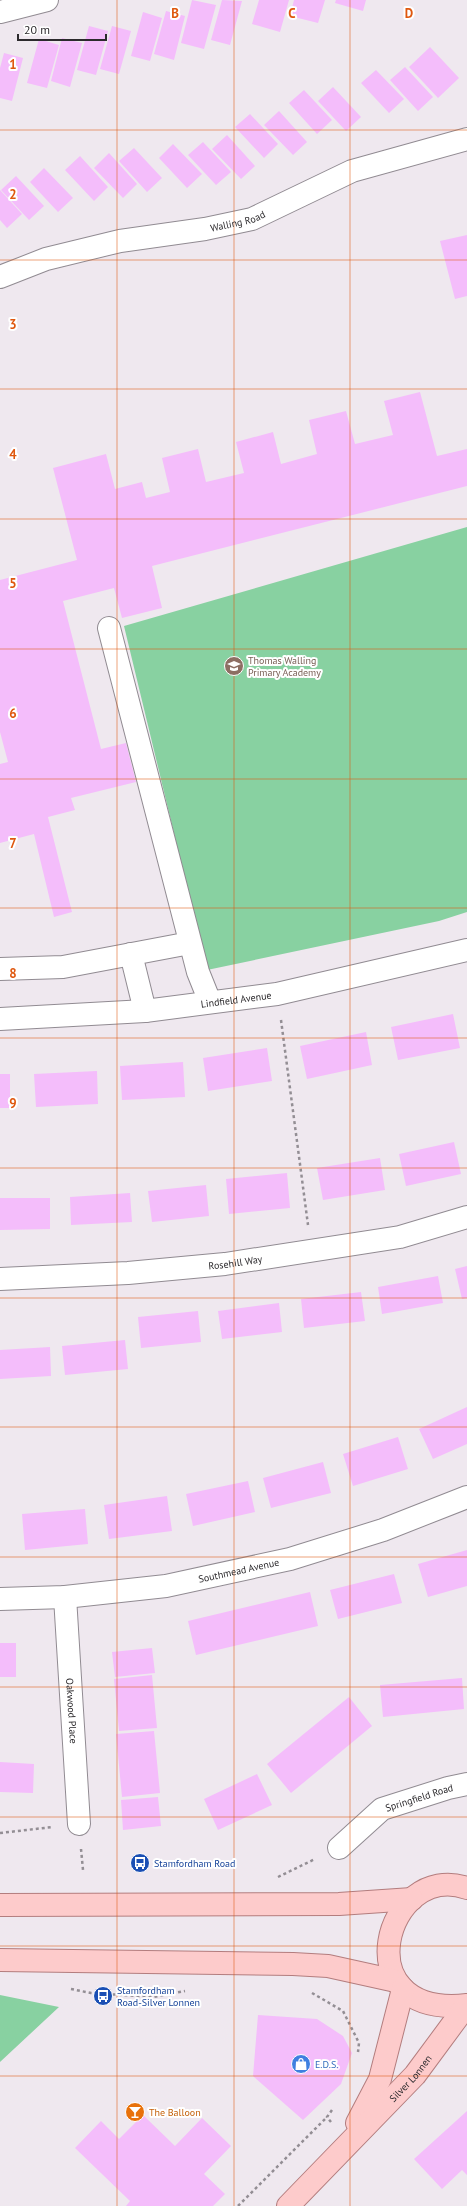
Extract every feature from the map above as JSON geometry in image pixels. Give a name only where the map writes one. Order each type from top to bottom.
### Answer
[{"type":"main road","points":[[467,1872],[412,1899],[395,1919],[389,1939],[388,1958],[390,1971],[399,1985],[416,1999],[449,2007],[467,2006]]},
{"type":"main road","points":[[436,1887],[449,1886],[467,1888]]},
{"type":"main road","points":[[0,1905],[310,1904],[412,1899]]},
{"type":"main road","points":[[0,1960],[293,1964],[328,1966],[399,1985]]},
{"type":"main road","name":"Silver Lonnen","points":[[346,2144],[380,2079],[399,1985]]},
{"type":"main road","name":"Silver Lonnen","points":[[288,2206],[346,2144],[415,2075],[467,2006]]},
{"type":"street","points":[[0,12],[47,0]]},
{"type":"street","name":"Walling Road","points":[[0,277],[46,260],[120,241],[205,229],[252,219],[352,171],[467,139]]},
{"type":"street","points":[[109,628],[190,943],[198,972],[210,1002]]},
{"type":"street","points":[[0,969],[63,967],[190,943]]},
{"type":"street","name":"Lindfield Avenue","points":[[0,1019],[145,1011],[277,994],[467,950]]},
{"type":"street","points":[[131,954],[145,1011]]},
{"type":"street","name":"Rosehill Way","points":[[0,1279],[128,1273],[225,1264],[400,1237],[467,1218]]},
{"type":"street","name":"Southmead Avenue","points":[[0,1599],[65,1597],[166,1586],[290,1559],[383,1530],[467,1497]]},
{"type":"street","name":"Oakwood Place","points":[[65,1597],[79,1824]]},
{"type":"street","name":"Springfield Road","points":[[340,1848],[382,1809],[448,1788],[467,1784]]},
{"type":"path","points":[[277,994],[311,1251]]},
{"type":"path","points":[[0,1833],[79,1824]]},
{"type":"path","points":[[276,1878],[340,1848]]},
{"type":"path","points":[[68,1989],[91,1993],[153,1997],[189,1990]]},
{"type":"path","points":[[311,1992],[343,2011],[359,2043],[357,2056]]},
{"type":"path","points":[[238,2206],[327,2117],[335,2105]]},
{"type":"path","points":[[327,2117],[346,2144]]},
{"type":"green space","points":[[467,527],[467,912],[439,921],[207,970],[124,626]]},
{"type":"green space","points":[[0,1995],[59,2007],[0,2062]]},
{"type":"building","points":[[192,0],[216,5],[204,49],[181,43]]},
{"type":"building","points":[[222,0],[242,1],[230,45],[211,40]]},
{"type":"building","points":[[259,0],[289,0],[280,32],[252,24]]},
{"type":"building","points":[[294,0],[325,0],[318,23],[290,16]]},
{"type":"building","points":[[336,0],[366,0],[363,11],[335,3]]},
{"type":"building","points":[[166,11],[185,16],[174,60],[154,54]]},
{"type":"building","points":[[143,12],[162,18],[150,61],[131,56]]},
{"type":"building","points":[[89,26],[108,31],[96,75],[77,70]]},
{"type":"building","points":[[112,26],[131,31],[119,74],[100,69]]},
{"type":"building","points":[[62,38],[82,43],[70,87],[51,81]]},
{"type":"building","points":[[39,39],[59,45],[47,88],[27,83]]},
{"type":"building","points":[[430,47],[459,78],[438,98],[409,67]]},
{"type":"building","points":[[4,53],[23,58],[12,101],[0,98],[0,68]]},
{"type":"building","points":[[405,67],[433,97],[418,111],[390,80]]},
{"type":"building","points":[[376,70],[404,99],[389,113],[361,83]]},
{"type":"building","points":[[333,87],[361,117],[346,131],[318,101]]},
{"type":"building","points":[[304,90],[332,120],[317,134],[289,103]]},
{"type":"building","points":[[279,111],[307,142],[293,155],[264,125]]},
{"type":"building","points":[[250,114],[278,144],[264,158],[235,127]]},
{"type":"building","points":[[227,135],[255,166],[241,179],[212,149]]},
{"type":"building","points":[[203,142],[231,172],[216,185],[188,155]]},
{"type":"building","points":[[173,144],[202,174],[187,188],[159,158]]},
{"type":"building","points":[[134,148],[162,178],[147,192],[119,161]]},
{"type":"building","points":[[109,153],[137,184],[123,198],[94,168]]},
{"type":"building","points":[[80,156],[108,187],[94,201],[65,170]]},
{"type":"building","points":[[44,168],[73,198],[58,212],[30,182]]},
{"type":"building","points":[[16,176],[44,206],[29,220],[1,190]]},
{"type":"building","points":[[0,190],[22,214],[7,228],[0,220]]},
{"type":"building","points":[[467,235],[467,296],[455,299],[440,241]]},
{"type":"building","points":[[420,392],[437,456],[467,449],[467,486],[152,566],[162,608],[122,618],[114,588],[63,601],[101,749],[126,743],[136,782],[71,798],[75,810],[48,817],[72,912],[54,917],[34,834],[0,843],[0,764],[8,762],[0,732],[0,580],[77,560],[53,468],[106,454],[115,489],[142,482],[146,498],[170,492],[162,458],[198,449],[206,482],[244,473],[236,442],[273,432],[281,464],[317,454],[309,420],[346,411],[355,444],[393,435],[384,401]]},
{"type":"building","points":[[453,1014],[460,1048],[398,1060],[391,1027]]},
{"type":"building","points":[[366,1032],[372,1065],[307,1079],[300,1046]]},
{"type":"building","points":[[267,1048],[272,1081],[208,1091],[203,1058]]},
{"type":"building","points":[[183,1062],[185,1097],[122,1100],[120,1066]]},
{"type":"building","points":[[97,1071],[98,1104],[36,1107],[34,1074]]},
{"type":"building","points":[[0,1074],[10,1074],[10,1108],[0,1108]]},
{"type":"building","points":[[454,1142],[461,1174],[406,1186],[399,1154]]},
{"type":"building","points":[[380,1158],[385,1190],[323,1200],[317,1168]]},
{"type":"building","points":[[287,1173],[290,1208],[229,1214],[226,1179]]},
{"type":"building","points":[[206,1185],[209,1216],[152,1222],[148,1191]]},
{"type":"building","points":[[130,1193],[132,1222],[71,1225],[70,1197]]},
{"type":"building","points":[[0,1198],[50,1198],[50,1229],[0,1230]]},
{"type":"building","points":[[467,1266],[467,1298],[462,1299],[455,1269]]},
{"type":"building","points":[[438,1276],[443,1303],[382,1314],[378,1287]]},
{"type":"building","points":[[361,1292],[365,1321],[304,1328],[301,1299]]},
{"type":"building","points":[[279,1303],[282,1332],[222,1339],[218,1311]]},
{"type":"building","points":[[198,1311],[201,1342],[141,1348],[138,1317]]},
{"type":"building","points":[[125,1340],[128,1369],[65,1375],[62,1346]]},
{"type":"building","points":[[50,1347],[51,1376],[0,1379],[0,1350]]},
{"type":"building","points":[[467,1407],[467,1444],[433,1459],[419,1429]]},
{"type":"building","points":[[398,1437],[408,1469],[353,1486],[343,1454]]},
{"type":"building","points":[[323,1462],[331,1493],[271,1508],[263,1478]]},
{"type":"building","points":[[248,1481],[255,1512],[193,1526],[186,1494]]},
{"type":"building","points":[[167,1496],[172,1531],[109,1539],[104,1505]]},
{"type":"building","points":[[85,1509],[88,1544],[25,1550],[22,1514]]},
{"type":"building","points":[[467,1550],[467,1586],[428,1597],[418,1564]]},
{"type":"building","points":[[394,1574],[402,1603],[338,1619],[330,1590]]},
{"type":"building","points":[[310,1592],[318,1626],[196,1655],[188,1621]]},
{"type":"building","points":[[0,1643],[16,1643],[16,1677],[0,1677]]},
{"type":"building","points":[[152,1648],[155,1673],[115,1677],[112,1652]]},
{"type":"building","points":[[152,1675],[157,1728],[119,1731],[114,1679]]},
{"type":"building","points":[[462,1678],[464,1709],[383,1717],[380,1685]]},
{"type":"building","points":[[349,1697],[372,1726],[291,1793],[267,1764]]},
{"type":"building","points":[[154,1731],[160,1793],[122,1797],[116,1734]]},
{"type":"building","points":[[0,1762],[34,1764],[33,1793],[0,1792]]},
{"type":"building","points":[[257,1774],[272,1805],[218,1830],[204,1799]]},
{"type":"building","points":[[158,1797],[161,1826],[123,1830],[121,1800]]},
{"type":"building","name":"E.D.S.","points":[[258,2015],[317,2019],[343,2036],[352,2053],[341,2084],[303,2120],[253,2076]]},
{"type":"building","points":[[467,2111],[467,2175],[462,2170],[442,2189],[414,2159]]},
{"type":"building","points":[[143,2115],[175,2146],[202,2118],[231,2146],[204,2174],[225,2194],[213,2206],[126,2206],[130,2201],[75,2148],[101,2121],[119,2139]]},
{"type":"place","name":"Thomas Walling Primary Academy","points":[[234,666]]},
{"type":"place","name":"Stamfordham Road","points":[[140,1863]]},
{"type":"place","name":"Stamfordham Road-Silver Lonnen","points":[[103,1996]]},
{"type":"place","name":"E.D.S.","points":[[301,2064]]},
{"type":"place","name":"The Balloon","points":[[135,2112]]}]
